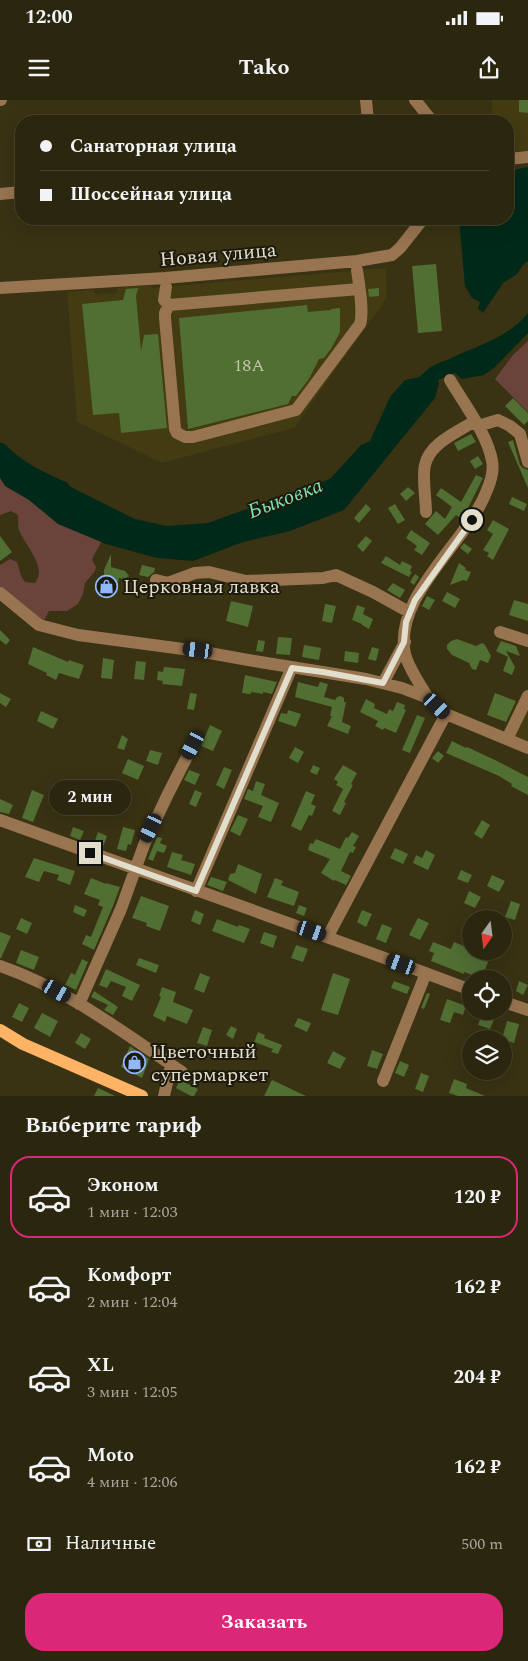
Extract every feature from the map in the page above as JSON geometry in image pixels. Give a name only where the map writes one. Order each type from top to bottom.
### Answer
[{"type":"main road","points":[[0,1030],[23,1044],[142,1096]]},
{"type":"street","points":[[366,100],[367,115]]},
{"type":"street","points":[[415,100],[427,115]]},
{"type":"street","points":[[0,194],[15,193]]},
{"type":"street","name":"Новая улица","points":[[0,288],[165,278],[356,262],[392,255],[418,225]]},
{"type":"street","points":[[169,305],[165,318],[175,429],[177,434],[193,437],[296,410],[360,324],[358,270]]},
{"type":"street","points":[[166,287],[164,300],[169,305],[359,289]]},
{"type":"street","points":[[450,380],[476,424],[492,460],[492,472],[490,483],[480,506],[423,587],[409,612],[404,642],[407,659],[428,698],[446,714],[528,748]]},
{"type":"street","points":[[426,512],[425,466],[436,446],[447,437],[476,424],[498,420],[524,433],[528,462]]},
{"type":"street","points":[[156,580],[168,583],[195,573],[208,572],[246,581],[336,576],[373,592],[409,612]]},
{"type":"street","points":[[0,593],[39,626],[46,628],[78,635],[198,650],[323,672],[383,683],[428,698]]},
{"type":"street","points":[[500,632],[528,641]]},
{"type":"street","points":[[383,683],[404,642]]},
{"type":"street","points":[[196,891],[292,668]]},
{"type":"street","points":[[507,739],[528,696]]},
{"type":"street","points":[[328,936],[446,714]]},
{"type":"street","points":[[79,1004],[121,909],[151,828],[193,745]]},
{"type":"street","points":[[0,820],[135,870],[328,936],[462,987]]},
{"type":"street","points":[[0,966],[17,972],[79,1004],[176,1069],[164,1096]]},
{"type":"street","points":[[383,1081],[426,973]]},
{"type":"street","points":[[512,1005],[528,1010]]},
{"type":"shaded area","points":[[492,100],[528,100],[528,151],[515,152],[514,115],[491,115]]},
{"type":"shaded area","points":[[386,268],[387,298],[294,428],[162,463],[77,422],[67,292],[94,290],[95,294],[118,293],[117,288],[138,286],[151,285],[152,288]]},
{"type":"shaded area","points":[[528,341],[528,412],[495,379],[513,355]]},
{"type":"shaded area","points":[[0,474],[100,540],[101,543],[92,560],[96,567],[95,571],[85,583],[83,594],[78,604],[67,611],[49,611],[43,622],[0,591],[0,565],[10,559],[17,562],[25,582],[35,583],[39,570],[19,530],[18,515],[11,511],[0,515]]},
{"type":"shaded area","points":[[528,706],[528,743],[514,737]]},
{"type":"water","points":[[528,167],[528,261],[517,274],[503,283],[483,313],[478,309],[480,302],[472,298],[465,286],[460,225],[514,225],[514,170]]},
{"type":"water","points":[[528,313],[528,333],[495,367],[484,375],[462,379],[455,372],[452,367],[453,357],[503,334]]},
{"type":"water","points":[[420,377],[437,378],[439,383],[435,398],[344,510],[290,531],[243,542],[193,561],[157,558],[106,544],[58,524],[29,500],[5,486],[0,478],[0,456],[13,470],[31,477],[69,486],[135,519],[167,526],[208,523],[330,479],[361,445],[370,441],[390,397],[405,380]]},
{"type":"building","points":[[519,100],[528,100],[528,113],[519,112]]},
{"type":"building","points":[[436,264],[442,331],[418,333],[412,266]]},
{"type":"building","points":[[138,288],[136,296],[141,351],[144,335],[158,334],[167,428],[121,433],[119,413],[93,415],[82,304],[123,300],[126,289]]},
{"type":"building","points":[[379,288],[379,296],[369,297],[368,289]]},
{"type":"building","points":[[307,305],[308,312],[340,308],[340,332],[331,349],[324,358],[319,359],[309,379],[296,396],[292,396],[288,404],[188,429],[179,318]]},
{"type":"building","points":[[513,398],[528,413],[528,421],[524,425],[505,406]]},
{"type":"building","points":[[471,434],[476,442],[458,451],[454,443]]},
{"type":"building","points":[[513,440],[520,465],[528,470],[528,488],[508,442]]},
{"type":"building","points":[[478,456],[483,464],[475,469],[470,461]]},
{"type":"building","points":[[476,475],[483,478],[462,519],[456,515],[438,535],[425,524],[436,511],[445,519],[452,507],[436,495],[441,488],[461,502]]},
{"type":"building","points":[[408,487],[415,493],[406,501],[400,494]]},
{"type":"building","points":[[512,497],[527,504],[524,511],[509,504]]},
{"type":"building","points":[[366,504],[371,509],[359,523],[354,518]]},
{"type":"building","points":[[395,504],[405,520],[398,524],[388,508]]},
{"type":"building","points":[[493,520],[509,529],[493,560],[487,556],[489,553],[483,550],[493,534],[487,530]]},
{"type":"building","points":[[411,530],[430,543],[422,555],[414,550],[417,546],[406,538]]},
{"type":"building","points":[[0,536],[12,552],[0,561]]},
{"type":"building","points":[[366,536],[372,541],[363,552],[357,546]]},
{"type":"building","points":[[464,543],[472,549],[468,554],[460,548]]},
{"type":"building","points":[[111,554],[111,567],[125,571],[129,576],[124,579],[119,578],[116,591],[104,588],[107,577],[104,576],[104,570]]},
{"type":"building","points":[[386,556],[400,565],[402,561],[412,566],[410,571],[412,572],[409,577],[381,563]]},
{"type":"building","points":[[459,563],[466,568],[465,570],[471,572],[467,581],[463,580],[450,585]]},
{"type":"building","points":[[142,565],[155,568],[154,572],[148,577],[139,575]]},
{"type":"building","points":[[415,574],[419,577],[414,585],[410,582]]},
{"type":"building","points":[[393,583],[405,590],[400,598],[387,590]]},
{"type":"building","points":[[447,592],[460,599],[455,608],[442,601]]},
{"type":"building","points":[[427,596],[435,600],[429,610],[422,606]]},
{"type":"building","points":[[514,600],[528,604],[528,621],[509,615]]},
{"type":"building","points":[[231,601],[253,606],[248,627],[226,621]]},
{"type":"building","points":[[325,604],[336,606],[332,623],[322,621]]},
{"type":"building","points":[[357,605],[365,608],[363,614],[373,619],[369,629],[352,620]]},
{"type":"building","points":[[0,630],[10,640],[6,645],[0,640]]},
{"type":"building","points":[[278,637],[292,638],[290,655],[276,654]]},
{"type":"building","points":[[457,639],[476,646],[482,643],[485,645],[491,656],[488,663],[480,660],[476,670],[472,669],[469,663],[452,655],[447,649],[447,645]]},
{"type":"building","points":[[258,640],[265,641],[263,652],[256,651]]},
{"type":"building","points":[[501,641],[516,646],[520,656],[506,651],[515,667],[512,675],[503,671],[508,657],[496,651]]},
{"type":"building","points":[[304,645],[321,648],[319,660],[302,657]]},
{"type":"building","points":[[33,647],[68,662],[69,660],[84,665],[79,679],[59,673],[56,680],[46,675],[47,673],[28,664]]},
{"type":"building","points":[[372,647],[379,649],[376,661],[368,659]]},
{"type":"building","points":[[345,651],[359,653],[358,663],[344,661]]},
{"type":"building","points":[[103,658],[114,660],[112,679],[101,678]]},
{"type":"building","points":[[136,661],[146,662],[144,680],[134,679]]},
{"type":"building","points":[[164,667],[185,669],[182,686],[162,684],[163,681],[157,680],[158,671],[163,672]]},
{"type":"building","points":[[245,675],[277,682],[272,694],[263,692],[263,694],[242,693]]},
{"type":"building","points":[[298,682],[318,687],[320,682],[328,684],[324,697],[335,700],[341,696],[344,698],[344,702],[346,702],[342,722],[351,726],[348,734],[327,726],[332,716],[330,716],[332,707],[295,697]]},
{"type":"building","points":[[0,693],[11,699],[6,707],[0,703]]},
{"type":"building","points":[[190,693],[197,694],[194,710],[187,709]]},
{"type":"building","points":[[495,693],[516,701],[506,722],[487,715]]},
{"type":"building","points":[[366,699],[375,704],[374,708],[387,714],[389,709],[393,711],[397,702],[405,705],[404,709],[406,710],[396,733],[375,726],[378,721],[360,712]]},
{"type":"building","points":[[288,710],[301,714],[296,727],[278,721],[281,713],[287,714]]},
{"type":"building","points":[[41,711],[58,719],[53,729],[37,721]]},
{"type":"building","points":[[417,715],[425,718],[410,753],[402,750]]},
{"type":"building","points":[[210,725],[222,731],[213,751],[201,746]]},
{"type":"building","points":[[122,735],[128,739],[124,750],[117,748]]},
{"type":"building","points":[[452,741],[528,777],[528,795],[511,786],[512,784],[499,776],[446,753]]},
{"type":"building","points":[[295,747],[304,752],[298,763],[289,758]]},
{"type":"building","points":[[150,750],[162,753],[158,765],[146,761]]},
{"type":"building","points":[[438,751],[444,756],[438,763],[432,758]]},
{"type":"building","points":[[128,759],[144,766],[138,780],[122,773]]},
{"type":"building","points":[[313,765],[320,768],[317,775],[310,772]]},
{"type":"building","points":[[343,765],[357,773],[340,815],[332,811],[343,789],[336,785],[338,782],[334,779]]},
{"type":"building","points":[[224,767],[232,770],[224,789],[216,785]]},
{"type":"building","points":[[189,770],[200,774],[195,785],[184,780]]},
{"type":"building","points":[[256,781],[265,784],[261,795],[279,803],[271,822],[258,817],[263,806],[244,799],[248,789],[253,791]]},
{"type":"building","points":[[32,790],[44,795],[33,822],[22,818]]},
{"type":"building","points":[[195,790],[202,793],[196,807],[189,804]]},
{"type":"building","points":[[306,791],[315,795],[311,804],[316,806],[312,816],[309,815],[301,831],[291,826]]},
{"type":"building","points":[[0,799],[13,805],[9,814],[0,812]]},
{"type":"building","points":[[238,815],[248,819],[240,836],[230,831]]},
{"type":"building","points":[[482,820],[490,825],[482,839],[474,834]]},
{"type":"building","points":[[73,827],[84,831],[80,840],[70,836]]},
{"type":"building","points":[[123,827],[135,830],[131,845],[128,844],[126,851],[117,849]]},
{"type":"building","points":[[98,832],[107,836],[103,847],[94,844]]},
{"type":"building","points":[[352,832],[359,836],[353,846],[356,847],[353,853],[350,852],[341,871],[351,876],[346,885],[334,881],[321,873],[330,859],[308,850],[310,843],[313,844],[316,839],[340,849],[346,837],[348,838]]},
{"type":"building","points":[[157,837],[162,838],[160,843],[167,846],[164,853],[157,851],[153,861],[148,859]]},
{"type":"building","points":[[395,848],[408,854],[403,864],[390,858]]},
{"type":"building","points":[[426,850],[435,855],[428,870],[413,863],[416,855],[422,858]]},
{"type":"building","points":[[172,852],[183,855],[181,860],[195,864],[191,875],[167,867]]},
{"type":"building","points":[[34,858],[75,871],[70,885],[57,880],[59,875],[44,871],[39,882],[25,877]]},
{"type":"building","points":[[238,864],[262,874],[256,894],[228,880],[230,874],[235,873]]},
{"type":"building","points":[[461,870],[472,875],[468,883],[457,879]]},
{"type":"building","points":[[492,875],[505,881],[499,892],[487,886]]},
{"type":"building","points":[[211,877],[227,882],[223,891],[207,885]]},
{"type":"building","points":[[91,878],[120,887],[94,950],[82,944],[86,935],[91,937],[103,907],[98,905],[100,900],[84,894]]},
{"type":"building","points":[[275,878],[283,881],[281,885],[299,892],[294,906],[267,897]]},
{"type":"building","points":[[469,891],[481,897],[475,908],[464,903]]},
{"type":"building","points":[[141,896],[169,906],[160,931],[146,926],[147,923],[132,918]]},
{"type":"building","points":[[511,901],[520,904],[515,920],[512,919],[512,910],[508,910]]},
{"type":"building","points":[[75,905],[87,910],[84,917],[73,912]]},
{"type":"building","points":[[299,905],[307,908],[304,916],[296,913]]},
{"type":"building","points":[[195,910],[204,914],[200,925],[191,921]]},
{"type":"building","points":[[362,910],[372,914],[366,927],[357,922]]},
{"type":"building","points":[[21,918],[32,923],[27,934],[16,929]]},
{"type":"building","points":[[418,918],[429,923],[420,940],[409,935]]},
{"type":"building","points":[[217,919],[238,927],[239,925],[250,929],[244,943],[212,931]]},
{"type":"building","points":[[382,924],[392,928],[386,943],[376,939]]},
{"type":"building","points":[[0,932],[11,936],[1,958],[0,958]]},
{"type":"building","points":[[264,932],[277,936],[273,948],[260,943]]},
{"type":"building","points":[[433,942],[451,949],[454,942],[462,945],[462,960],[482,960],[488,962],[485,970],[462,970],[462,973],[431,961],[434,953],[429,951]]},
{"type":"building","points":[[296,945],[308,949],[303,962],[291,958]]},
{"type":"building","points":[[21,950],[39,957],[34,970],[16,963]]},
{"type":"building","points":[[139,958],[159,965],[156,973],[136,965]]},
{"type":"building","points":[[82,959],[88,962],[76,990],[65,985],[71,973],[75,975]]},
{"type":"building","points":[[106,969],[140,985],[132,1001],[122,996],[126,987],[111,981],[107,988],[99,985]]},
{"type":"building","points":[[200,973],[210,977],[204,993],[194,989]]},
{"type":"building","points":[[333,973],[350,979],[338,1015],[321,1010]]},
{"type":"building","points":[[394,981],[410,987],[407,994],[391,988]]},
{"type":"building","points":[[519,981],[528,985],[523,995],[516,991]]},
{"type":"building","points":[[162,987],[176,992],[173,1002],[193,1010],[187,1024],[167,1016],[165,1022],[153,1016],[161,997],[159,996]]},
{"type":"building","points":[[94,991],[118,1007],[113,1015],[104,1010],[108,1005],[91,997]]},
{"type":"building","points":[[427,993],[430,994],[424,1009],[421,1008]]},
{"type":"building","points":[[447,999],[462,1005],[462,1015],[454,1012],[450,1023],[440,1020]]},
{"type":"building","points":[[19,1003],[29,1008],[22,1022],[12,1017]]},
{"type":"building","points":[[42,1013],[58,1021],[50,1037],[34,1028]]},
{"type":"building","points":[[298,1018],[311,1023],[307,1032],[294,1026]]},
{"type":"building","points":[[480,1020],[494,1020],[490,1029],[478,1025]]},
{"type":"building","points":[[507,1021],[519,1024],[514,1043],[512,1042],[512,1030],[504,1030]]},
{"type":"building","points":[[231,1026],[237,1029],[233,1039],[226,1035]]},
{"type":"building","points":[[203,1027],[212,1030],[207,1046],[197,1043]]},
{"type":"building","points":[[258,1032],[265,1035],[264,1038],[282,1045],[278,1054],[271,1052],[273,1049],[254,1042]]},
{"type":"building","points":[[81,1033],[91,1039],[85,1049],[75,1043]]},
{"type":"building","points":[[130,1046],[149,1059],[142,1078],[121,1067]]},
{"type":"building","points":[[372,1050],[383,1054],[377,1069],[367,1066]]},
{"type":"building","points":[[333,1051],[346,1058],[340,1069],[327,1063]]},
{"type":"building","points":[[400,1061],[409,1065],[404,1077],[395,1073]]},
{"type":"building","points":[[421,1073],[429,1076],[423,1092],[415,1089]]},
{"type":"building","points":[[454,1079],[467,1084],[466,1088],[485,1096],[458,1096],[449,1093]]},
{"type":"building","points":[[180,1080],[198,1089],[194,1096],[176,1088]]},
{"type":"building","points":[[272,1080],[306,1096],[264,1096]]},
{"type":"building","points":[[98,1088],[115,1096],[94,1096]]},
{"type":"waterway","name":"Быковка","points":[[416,390],[435,373],[471,358]]},
{"type":"waterway","name":"Быковка","points":[[0,450],[21,468],[63,489]]},
{"type":"place","name":"Церковная лавка","points":[[107,586]]},
{"type":"place","name":"Цветочный супермаркет","points":[[135,1063]]},
{"type":"route","points":[[90,853],[196,891],[236,802],[256,750],[292,668],[383,683],[404,642],[406,622],[415,600],[472,520]]}]
